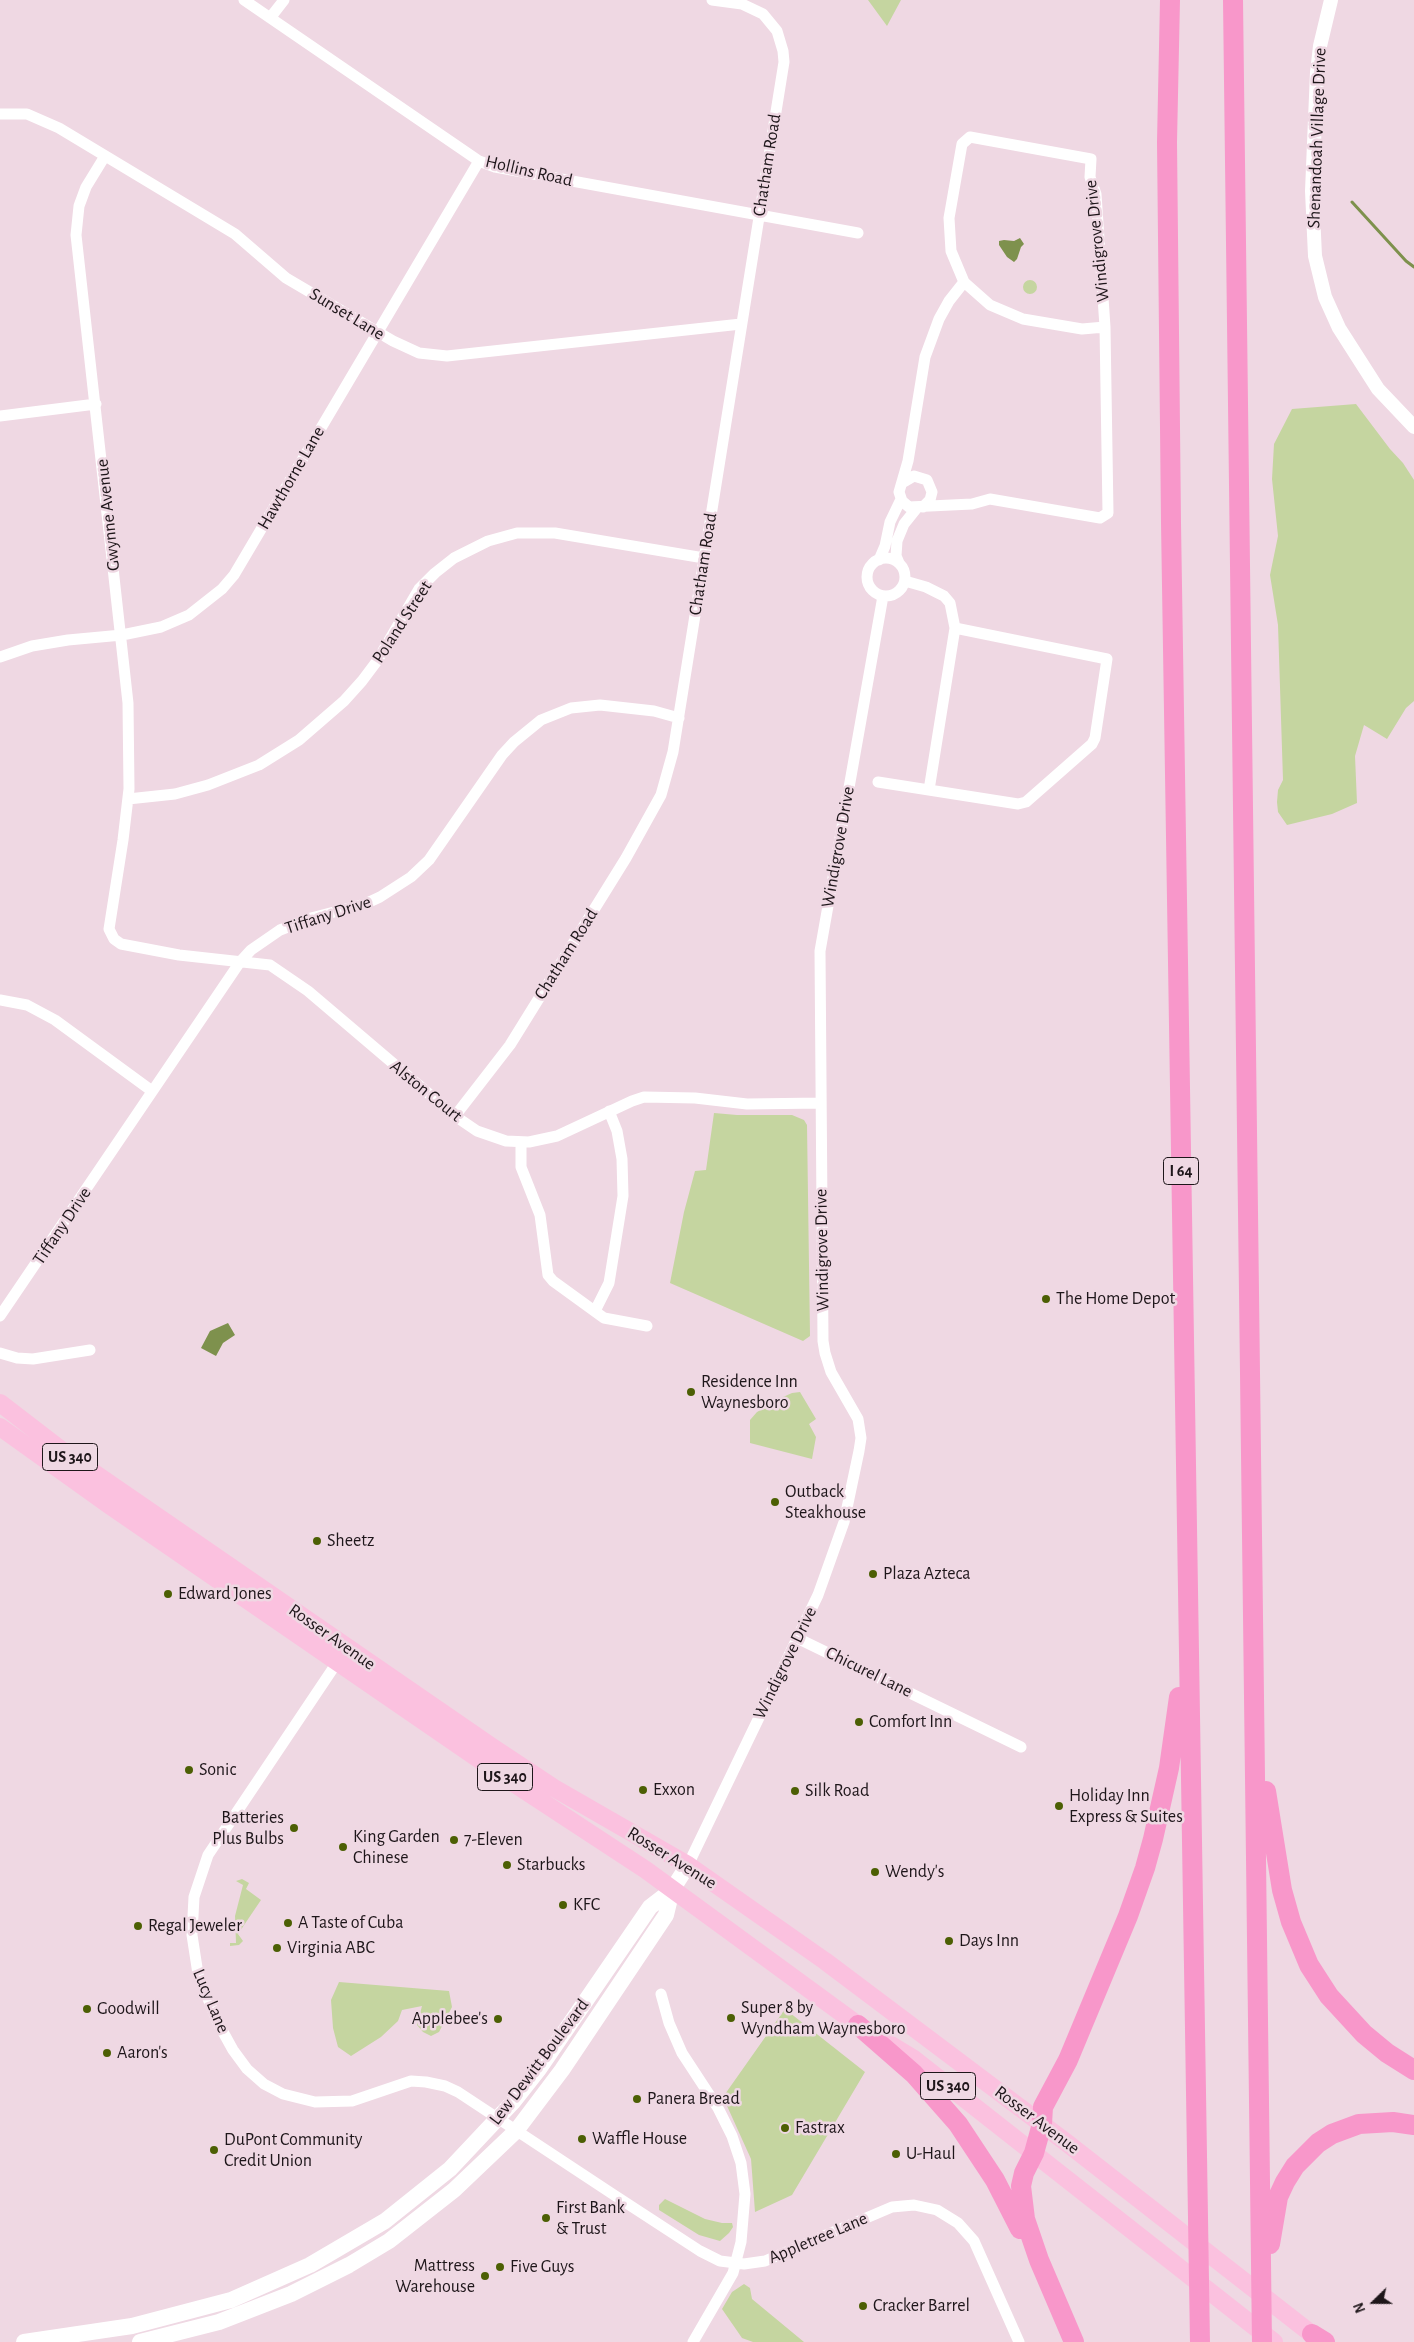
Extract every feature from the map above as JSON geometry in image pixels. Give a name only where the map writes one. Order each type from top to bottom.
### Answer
[{"type":"highway","name":"I 64","points":[[1170,0],[1167,142],[1168,311],[1200,2342]]},
{"type":"highway","points":[[1233,0],[1262,2342]]},
{"type":"highway","points":[[1074,2342],[1049,2284],[1025,2219],[1021,2198],[1024,2173],[1034,2153],[1042,2124],[1044,2107],[1068,2060],[1128,1916],[1153,1839],[1169,1768],[1178,1714],[1188,1588]]},
{"type":"highway","points":[[1254,1627],[1266,1792],[1282,1890],[1290,1922],[1309,1965],[1341,2010],[1364,2034],[1414,2070]]},
{"type":"highway","points":[[858,2025],[914,2074],[958,2124],[995,2180],[1049,2284]]},
{"type":"highway","points":[[1261,2270],[1271,2241],[1278,2197],[1290,2174],[1306,2153],[1332,2134],[1359,2124],[1393,2122],[1414,2124]]},
{"type":"main road","name":"Rosser Avenue","points":[[0,1403],[65,1453],[348,1647],[364,1660],[554,1788],[688,1865],[901,2016],[1320,2339]]},
{"type":"main road","name":"Rosser Avenue","points":[[0,1427],[109,1505],[515,1784],[646,1870],[858,2025],[914,2059],[1274,2342]]},
{"type":"main road","name":"Lew Dewitt Boulevard","points":[[24,2342],[88,2338],[210,2306],[251,2292],[310,2265],[356,2239],[414,2199],[450,2168],[497,2120],[539,2069],[650,1908],[672,1890],[688,1865]]},
{"type":"main road","name":"Lew Dewitt Boulevard","points":[[140,2342],[196,2329],[242,2314],[291,2294],[349,2265],[389,2240],[435,2206],[516,2131],[562,2070],[666,1915],[672,1890]]},
{"type":"street","name":"Hollins Road","points":[[244,0],[479,161],[495,167],[858,233]]},
{"type":"street","points":[[270,18],[284,0]]},
{"type":"street","name":"Chatham Road","points":[[455,1116],[510,1044],[644,828],[661,796],[666,778],[679,718],[784,62],[782,42],[771,22],[753,8],[712,0]]},
{"type":"street","name":"Shenandoah Village Drive","points":[[1332,0],[1320,46],[1317,72],[1312,191],[1315,256],[1325,297],[1339,328],[1378,389],[1414,427]]},
{"type":"street","name":"Sunset Lane","points":[[0,114],[16,112],[37,117],[235,234],[286,278],[377,332],[419,353],[446,356],[741,324]]},
{"type":"street","name":"Windigrove Drive","points":[[920,508],[944,504],[972,504],[990,499],[1013,501],[1100,518],[1108,513],[1105,327],[1096,194],[1090,177],[1091,160],[970,137],[962,144],[949,218],[951,251],[964,282],[990,305],[1023,318],[1082,329],[1105,327]]},
{"type":"street","name":"Gwynne Avenue","points":[[105,156],[86,187],[76,221],[128,703],[128,799],[116,881]]},
{"type":"street","name":"Hawthorne Lane","points":[[0,657],[41,645],[122,635],[161,627],[182,619],[205,605],[234,575],[479,161]]},
{"type":"street","points":[[920,508],[909,508],[901,499],[899,492],[908,461],[925,357],[939,319],[949,301],[964,282]]},
{"type":"street","points":[[0,416],[96,404]]},
{"type":"street","points":[[908,461],[919,476],[927,480],[932,492],[944,504]]},
{"type":"street","points":[[902,483],[914,476],[919,476]]},
{"type":"street","points":[[901,499],[890,522],[885,546],[879,560],[870,567],[867,579],[872,590],[883,596],[897,593],[905,581],[905,575],[896,556],[897,541],[904,524],[930,500],[932,492]]},
{"type":"street","name":"Poland Street","points":[[128,799],[175,794],[216,782],[259,765],[299,740],[332,712],[362,681],[377,661],[419,590],[435,573],[454,558],[488,540],[517,533],[555,533],[704,558]]},
{"type":"street","points":[[879,560],[890,559],[899,563]]},
{"type":"street","points":[[905,581],[926,587],[944,596],[950,603],[955,628],[928,790]]},
{"type":"street","name":"Windigrove Drive","points":[[688,1865],[818,1594],[836,1547],[852,1493],[861,1438],[855,1411],[831,1372],[824,1353],[820,950],[883,596]]},
{"type":"street","points":[[878,782],[1018,804],[1026,802],[1092,744],[1095,738],[1107,659],[955,628]]},
{"type":"street","name":"Tiffany Drive","points":[[0,1316],[240,962],[261,942],[280,930],[311,918],[365,904],[380,897],[411,877],[429,860],[502,755],[514,742],[541,720],[571,708],[600,705],[654,711],[679,718]]},
{"type":"street","name":"Alston Court","points":[[116,881],[109,929],[114,939],[120,944],[179,955],[270,966],[290,978],[455,1116],[471,1128],[491,1137],[521,1142],[557,1136],[632,1101],[657,1096],[747,1104],[821,1103]]},
{"type":"street","points":[[0,1000],[28,1005],[54,1020],[152,1091]]},
{"type":"street","points":[[595,1311],[608,1283],[623,1196],[622,1159],[617,1131],[610,1111]]},
{"type":"street","points":[[521,1142],[522,1167],[540,1215],[548,1275],[553,1281],[595,1311],[612,1320],[647,1326]]},
{"type":"street","points":[[0,1353],[17,1358],[33,1359],[90,1350]]},
{"type":"street","name":"Chicurel Lane","points":[[798,1638],[1020,1747]]},
{"type":"street","name":"Lucy Lane","points":[[348,1647],[218,1838],[204,1864],[194,1897],[192,1923],[195,1961],[203,1990],[217,2021],[239,2059],[260,2080],[283,2094],[315,2102],[344,2102],[369,2096],[399,2084],[426,2082],[458,2092],[516,2131]]},
{"type":"street","points":[[661,1994],[669,2023],[682,2053],[718,2108],[737,2150],[745,2194],[744,2224],[736,2263],[726,2287],[693,2342]]},
{"type":"street","name":"Appletree Lane","points":[[516,2131],[720,2261],[757,2263],[773,2258],[892,2207],[907,2205],[930,2208],[952,2218],[974,2242],[1019,2342]]},
{"type":"shaded area","points":[[868,0],[901,0],[887,26]]},
{"type":"shaded area","points":[[1020,238],[1024,244],[1014,262],[1007,257],[999,245],[999,241],[1014,241]]},
{"type":"shaded area","points":[[1027,280],[1033,280],[1037,287],[1033,294],[1027,294],[1023,290],[1023,284]]},
{"type":"shaded area","points":[[1356,404],[1403,463],[1414,480],[1414,701],[1406,708],[1387,739],[1364,725],[1355,756],[1357,803],[1332,814],[1287,825],[1278,812],[1277,802],[1278,790],[1283,780],[1278,625],[1270,575],[1278,536],[1272,479],[1274,444],[1292,409]]},
{"type":"shaded area","points":[[714,1113],[792,1115],[804,1120],[807,1125],[810,1336],[803,1341],[670,1283],[684,1212],[695,1171],[706,1170]]},
{"type":"shaded area","points":[[228,1323],[235,1335],[223,1343],[216,1356],[201,1348],[210,1331]]},
{"type":"shaded area","points":[[800,1392],[816,1419],[809,1424],[816,1437],[812,1459],[750,1443],[750,1420],[757,1412],[766,1407],[765,1405],[792,1393]]},
{"type":"shaded area","points":[[242,1879],[249,1883],[246,1889],[261,1900],[238,1934],[243,1941],[239,1945],[230,1946],[230,1943],[236,1943],[235,1916],[243,1885],[236,1881]]},
{"type":"shaded area","points":[[339,1982],[449,1991],[452,2007],[439,2032],[431,2036],[423,2032],[417,2025],[422,2006],[402,2010],[398,2021],[381,2037],[351,2056],[338,2047],[333,2028],[331,2000]]},
{"type":"shaded area","name":"Fastrax","points":[[785,2009],[865,2072],[792,2195],[755,2212],[751,2159],[723,2097]]},
{"type":"shaded area","points":[[665,2199],[705,2219],[732,2223],[733,2227],[720,2241],[699,2235],[659,2210],[659,2205]]},
{"type":"shaded area","points":[[744,2284],[750,2288],[752,2299],[804,2342],[753,2342],[742,2338],[722,2309],[732,2292]]},
{"type":"waterway","points":[[1352,202],[1406,261],[1414,267]]},
{"type":"place","name":"The Home Depot","points":[[1046,1299]]},
{"type":"place","name":"Residence Inn Waynesboro","points":[[691,1392]]},
{"type":"place","name":"Outback Steakhouse","points":[[775,1502]]},
{"type":"place","name":"Sheetz","points":[[317,1541]]},
{"type":"place","name":"Plaza Azteca","points":[[873,1574]]},
{"type":"place","name":"Edward Jones","points":[[168,1594]]},
{"type":"place","name":"Comfort Inn","points":[[859,1722]]},
{"type":"place","name":"Sonic","points":[[189,1770]]},
{"type":"place","name":"Exxon","points":[[643,1790]]},
{"type":"place","name":"Silk Road","points":[[795,1791]]},
{"type":"place","name":"Holiday Inn Express & Suites","points":[[1059,1806]]},
{"type":"place","name":"Batteries Plus Bulbs","points":[[294,1828]]},
{"type":"place","name":"7-Eleven","points":[[454,1840]]},
{"type":"place","name":"King Garden Chinese","points":[[343,1847]]},
{"type":"place","name":"Starbucks","points":[[507,1865]]},
{"type":"place","name":"Wendy's","points":[[875,1872]]},
{"type":"place","name":"KFC","points":[[563,1905]]},
{"type":"place","name":"A Taste of Cuba","points":[[288,1923]]},
{"type":"place","name":"Regal Jeweler","points":[[138,1926]]},
{"type":"place","name":"Days Inn","points":[[949,1941]]},
{"type":"place","name":"Virginia ABC","points":[[277,1948]]},
{"type":"place","name":"Goodwill","points":[[87,2009]]},
{"type":"place","name":"Super 8 by Wyndham Waynesboro","points":[[731,2018]]},
{"type":"place","name":"Applebee's","points":[[498,2019]]},
{"type":"place","name":"Aaron's","points":[[107,2053]]},
{"type":"place","name":"Panera Bread","points":[[637,2099]]},
{"type":"place","name":"Fastrax","points":[[785,2128]]},
{"type":"place","name":"Waffle House","points":[[582,2139]]},
{"type":"place","name":"DuPont Community Credit Union","points":[[214,2150]]},
{"type":"place","name":"U-Haul","points":[[896,2154]]},
{"type":"place","name":"First Bank & Trust","points":[[546,2218]]},
{"type":"place","name":"Five Guys","points":[[500,2267]]},
{"type":"place","name":"Mattress Warehouse","points":[[485,2276]]},
{"type":"place","name":"Cracker Barrel","points":[[863,2306]]}]
